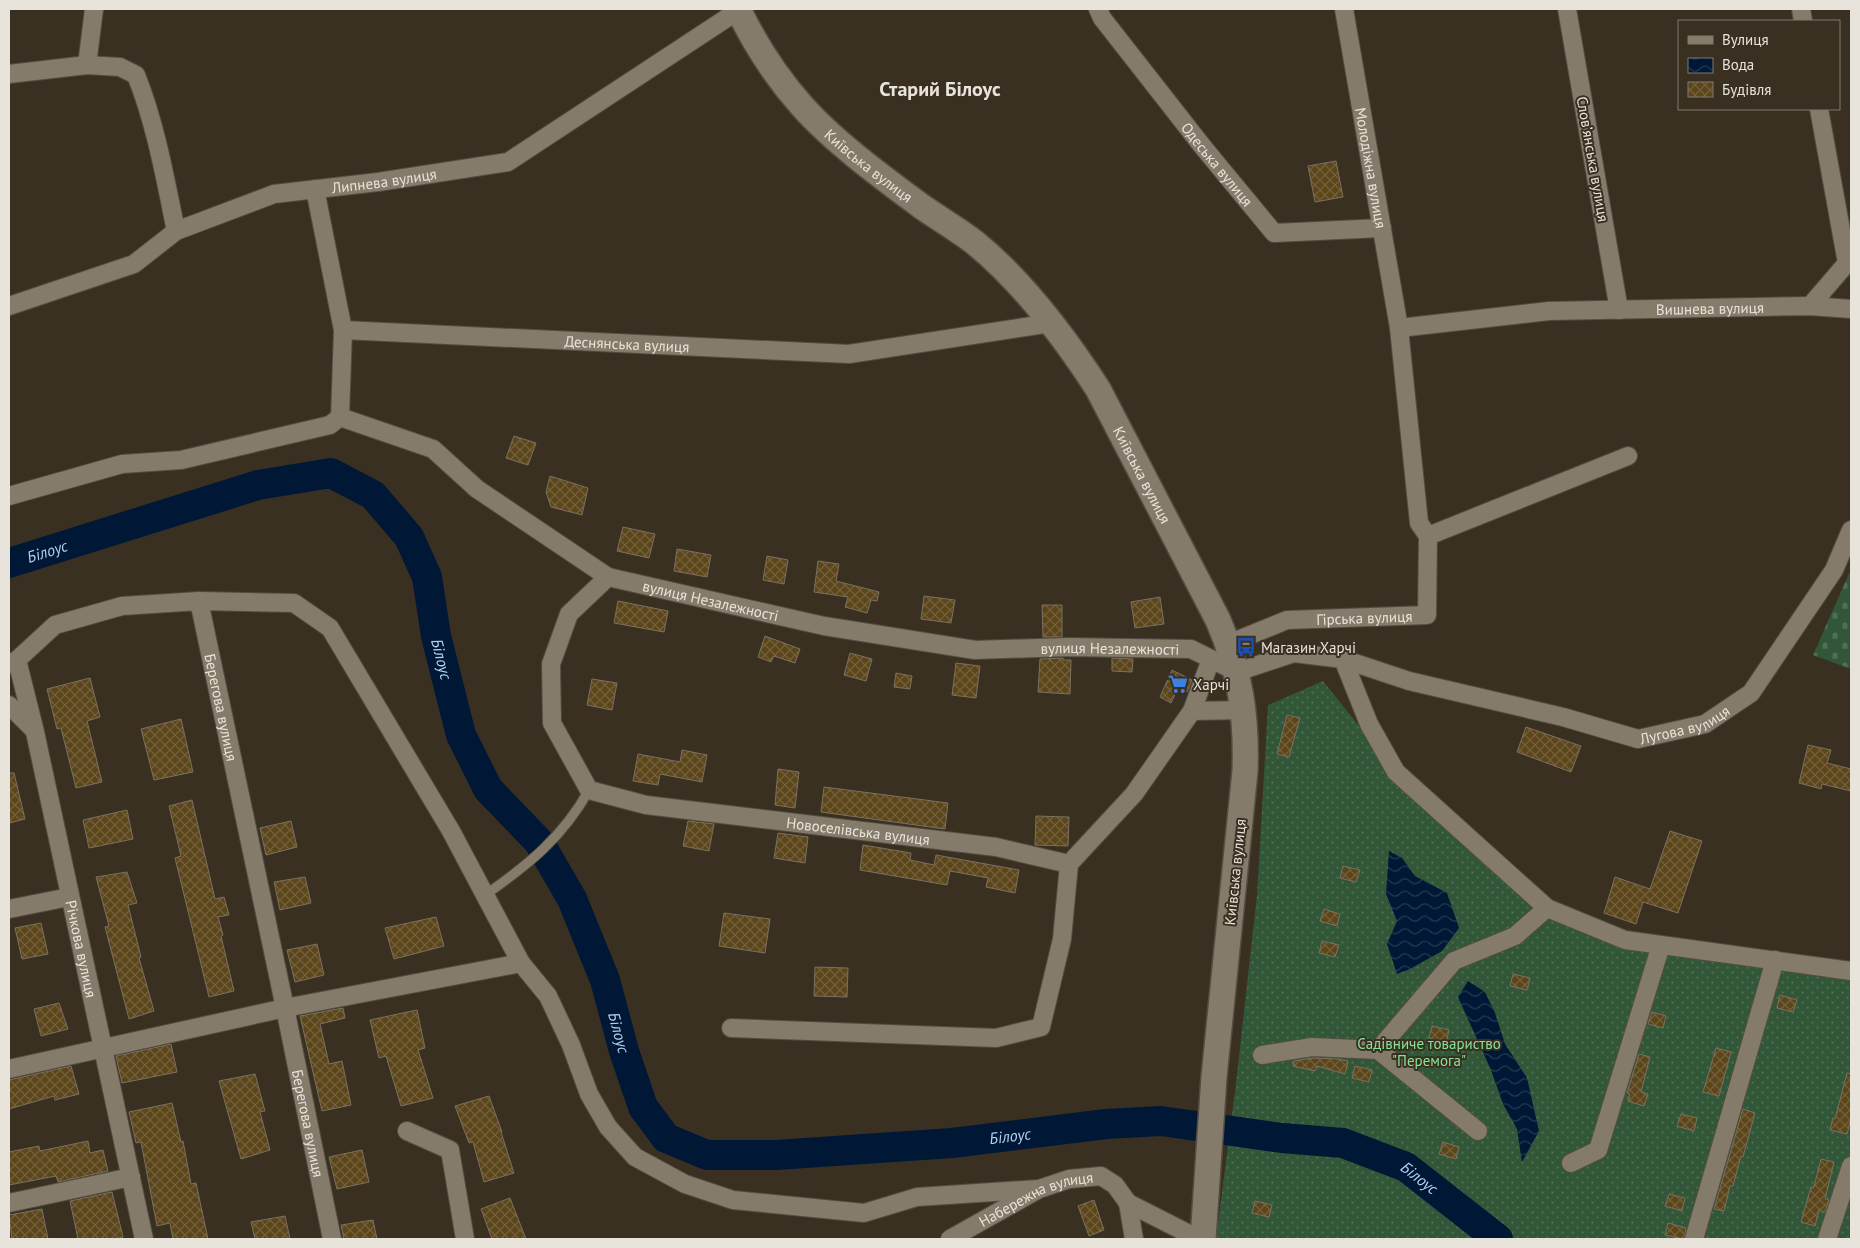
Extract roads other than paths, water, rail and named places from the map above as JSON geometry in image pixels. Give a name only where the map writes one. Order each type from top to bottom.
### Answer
[{"type":"main road","name":"Київська вулиця","points":[[739,9],[750,34],[769,64],[803,107],[860,158],[920,205],[974,242],[1003,269],[1076,354],[1098,389],[1213,611],[1220,652],[1237,672],[1244,710],[1246,738],[1245,771],[1214,1077],[1203,1239]]},
{"type":"street","points":[[87,65],[94,9]]},
{"type":"street","name":"Липнева вулиця","points":[[9,306],[134,264],[176,231],[274,194],[378,182],[508,162],[739,9]]},
{"type":"street","name":"Одеська вулиця","points":[[1098,9],[1102,18],[1191,132],[1274,233],[1382,228]]},
{"type":"street","name":"Молодіжна вулиця","points":[[1344,9],[1399,328],[1419,523],[1428,536]]},
{"type":"street","name":"Словʼянська вулиця","points":[[1568,9],[1620,310]]},
{"type":"street","points":[[9,74],[87,65],[120,67],[136,75],[149,110],[176,231]]},
{"type":"street","points":[[1810,306],[1847,263],[1819,110]]},
{"type":"street","points":[[9,496],[122,464],[181,460],[330,425],[340,417],[343,330],[315,189]]},
{"type":"street","name":"Вишнева вулиця","points":[[1399,328],[1549,311],[1810,306],[1851,309]]},
{"type":"street","name":"Деснянська вулиця","points":[[343,330],[849,354],[1051,323]]},
{"type":"street","name":"вулиця Незалежності","points":[[340,417],[433,449],[476,489],[608,577],[824,626],[975,650],[1068,647],[1190,649],[1220,652]]},
{"type":"street","points":[[1428,536],[1628,456]]},
{"type":"street","name":"Лугова вулиця","points":[[1237,672],[1294,653],[1342,659],[1408,681],[1563,717],[1638,739],[1705,724],[1751,693],[1834,570],[1851,530]]},
{"type":"street","name":"Гірська вулиця","points":[[1220,652],[1287,620],[1427,615],[1428,536]]},
{"type":"street","points":[[590,790],[552,723],[552,664],[569,614],[608,577]]},
{"type":"street","points":[[13,662],[55,625],[122,606],[199,601],[294,603],[330,628],[451,831],[521,963],[548,996],[571,1045],[589,1094],[608,1127],[635,1157],[685,1184],[733,1200],[864,1213],[917,1197],[1039,1189]]},
{"type":"street","name":"Берегова вулиця","points":[[199,601],[332,1239]]},
{"type":"street","points":[[731,1028],[996,1038],[1041,1027],[1062,939],[1069,864],[1134,794],[1192,711],[1220,652]]},
{"type":"street","points":[[1342,659],[1369,724],[1396,772],[1547,908],[1625,940],[1851,971]]},
{"type":"street","name":"Річкова вулиця","points":[[13,662],[35,732],[144,1239]]},
{"type":"street","points":[[9,705],[35,732]]},
{"type":"street","points":[[1192,711],[1244,710]]},
{"type":"street","name":"Новоселівська вулиця","points":[[590,790],[646,805],[996,847],[1069,864]]},
{"type":"street","points":[[9,909],[69,897]]},
{"type":"street","points":[[1378,1050],[1454,961],[1515,936],[1547,908]]},
{"type":"street","points":[[1571,1163],[1598,1150],[1661,945]]},
{"type":"street","points":[[1694,1239],[1775,960]]},
{"type":"street","points":[[9,1069],[285,1008],[521,963]]},
{"type":"street","points":[[1262,1055],[1312,1047],[1378,1050],[1478,1131]]},
{"type":"street","points":[[408,1131],[450,1150],[465,1239]]},
{"type":"street","points":[[1827,1239],[1851,1166]]},
{"type":"street","name":"Набережна вулиця","points":[[950,1239],[1039,1189],[1069,1179],[1101,1176],[1115,1186],[1128,1203],[1199,1239]]},
{"type":"street","points":[[9,1203],[131,1177]]},
{"type":"street","points":[[1128,1203],[1134,1239]]},
{"type":"lane","points":[[485,896],[535,858],[554,840],[578,812],[590,790]]},
{"type":"water","points":[[1389,851],[1402,858],[1415,876],[1447,893],[1459,928],[1442,951],[1397,974],[1387,944],[1397,921],[1386,894]]},
{"type":"water","points":[[1468,981],[1485,992],[1495,1013],[1505,1044],[1527,1078],[1539,1131],[1522,1162],[1517,1129],[1503,1104],[1491,1070],[1458,997]]},
{"type":"waterway","name":"Білоус","points":[[9,563],[258,485],[331,473],[373,495],[409,537],[427,577],[436,636],[461,735],[488,789],[539,842],[572,899],[605,980],[624,1051],[643,1107],[666,1138],[707,1155],[776,1155],[952,1143],[1106,1124],[1161,1121],[1282,1138],[1343,1143],[1406,1167],[1498,1239]]},
{"type":"place","name":"Магазин Харчі","points":[[1246,647]]},
{"type":"place","name":"Харчі","points":[[1178,684]]},
{"type":"district","name":"Старий Білоус","points":[[940,89]]},
{"type":"park label","name":"Садівниче товариство \"Перемога\"","points":[[1429,1052]]}]
